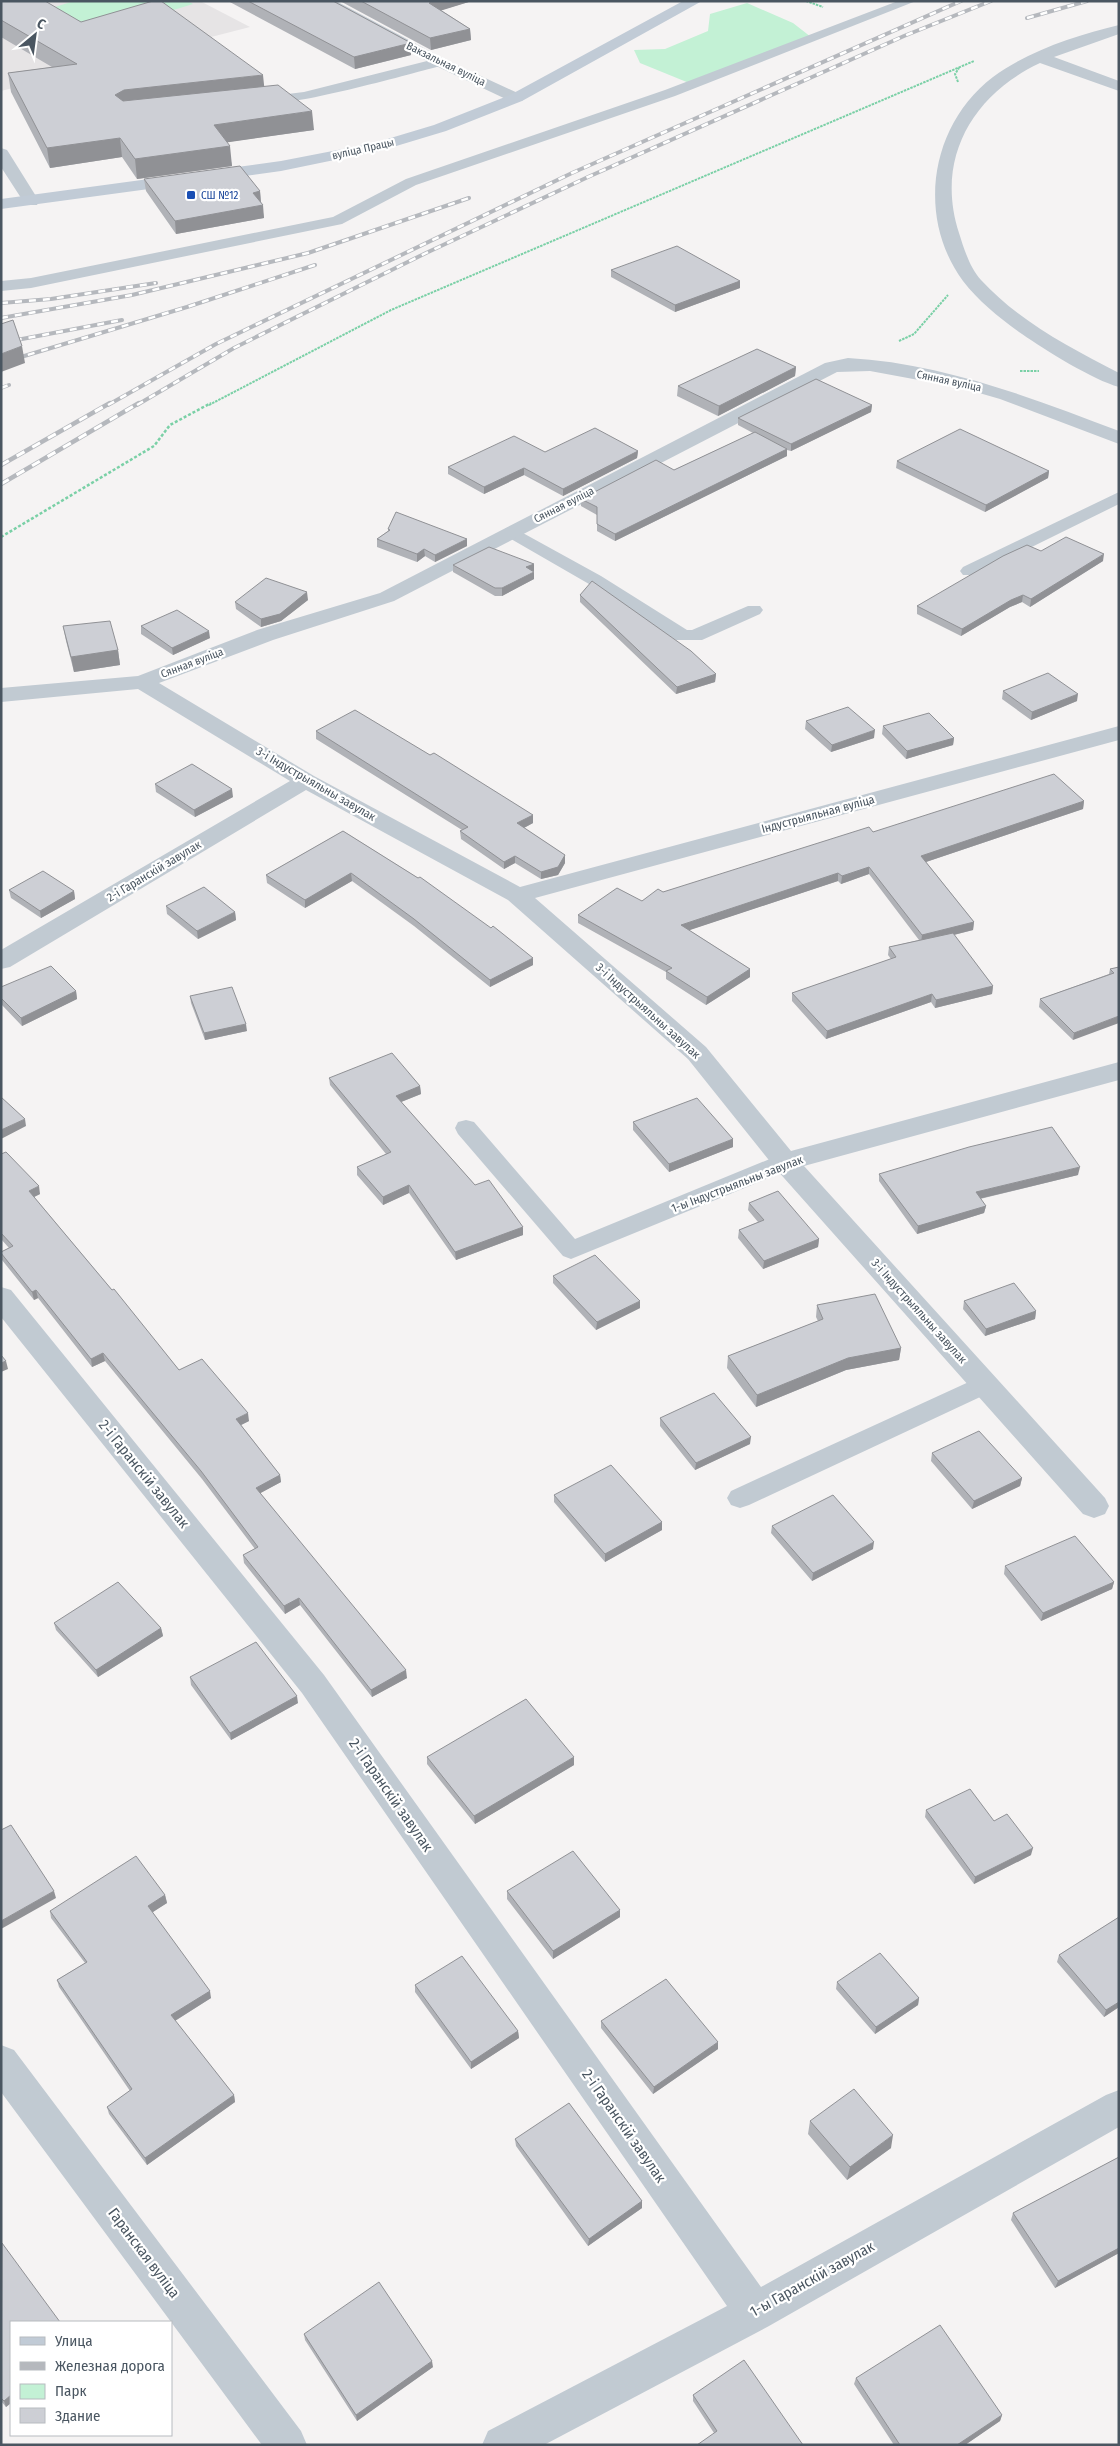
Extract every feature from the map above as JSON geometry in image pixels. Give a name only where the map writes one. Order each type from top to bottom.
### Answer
[{"type":"main road","name":"вуліца Працы","points":[[1,204],[281,166],[377,147],[440,128],[516,98],[695,1]]},
{"type":"street","name":"Вакзальная вуліца","points":[[324,1],[439,62],[516,98]]},
{"type":"street","points":[[1119,29],[1016,69],[988,89],[960,123],[947,154],[942,182],[944,209],[953,243],[973,283],[1030,332],[1119,381]]},
{"type":"street","points":[[1041,58],[1119,86]]},
{"type":"street","points":[[1,154],[31,201]]},
{"type":"street","points":[[1094,367],[1119,360]]},
{"type":"street","name":"Сянная вуліца","points":[[1,695],[142,682],[265,635],[387,597],[832,367],[848,364],[878,367],[964,383],[1007,395],[1119,438]]},
{"type":"street","name":"3-і Індустрыяльны завулак","points":[[142,682],[306,781],[517,895],[697,1053],[785,1162],[1094,1506]]},
{"type":"street","name":"Індустрыяльная вуліца","points":[[517,895],[1119,732]]},
{"type":"street","name":"2-і Гаранскій завулак","points":[[1,961],[306,781]]},
{"type":"street","name":"1-ы Індустрыяльны завулак","points":[[785,1162],[1119,1071]]},
{"type":"street","name":"2-і Гаранскій завулак","points":[[1,1297],[313,1684],[755,2312]]},
{"type":"street","name":"Гаранская вуліца","points":[[1,2062],[287,2445]]},
{"type":"street","name":"1-ы Гаранскій завулак","points":[[502,2445],[755,2312],[1119,2107]]},
{"type":"lane","points":[[1,286],[31,283],[337,220],[411,182],[670,93],[910,1]]},
{"type":"lane","points":[[245,103],[304,96],[439,62]]},
{"type":"lane","points":[[969,571],[1119,497]]},
{"type":"lane","points":[[512,532],[595,580],[683,636],[695,636],[754,610]]},
{"type":"lane","name":"1-ы Індустрыяльны завулак","points":[[466,1128],[571,1250],[785,1162]]},
{"type":"lane","points":[[740,1498],[984,1384]]},
{"type":"path","points":[[1,537],[154,446],[170,425],[391,310],[974,61]]},
{"type":"shaded area","points":[[1,1],[200,1],[250,27],[1,91]]},
{"type":"green space","points":[[74,1],[188,1],[193,4],[99,33],[55,7]]},
{"type":"green space","points":[[747,3],[793,23],[811,37],[694,85],[640,63],[634,50],[665,49],[708,31],[710,14]]},
{"type":"building","points":[[1,1],[45,1],[81,22],[153,1],[161,1],[263,75],[124,90],[115,95],[123,101],[278,85],[312,111],[214,125],[230,146],[135,159],[120,138],[47,148],[8,73],[77,64],[1,20]]},
{"type":"building","points":[[248,1],[333,1],[411,43],[354,57]]},
{"type":"building","points":[[361,1],[435,1],[429,3],[470,29],[430,38]]},
{"type":"building","points":[[240,166],[260,191],[253,193],[263,205],[175,221],[144,179]]},
{"type":"building","points":[[677,246],[740,281],[675,305],[611,270]]},
{"type":"building","points":[[13,320],[22,346],[1,354],[1,324]]},
{"type":"building","points":[[757,349],[796,367],[719,406],[678,386]]},
{"type":"building","points":[[816,379],[872,405],[791,444],[738,418]]},
{"type":"building","points":[[595,428],[638,451],[563,489],[524,468],[484,487],[448,467],[514,436],[545,452]]},
{"type":"building","points":[[960,429],[1049,471],[986,505],[897,461]]},
{"type":"building","points":[[755,432],[787,449],[615,534],[597,524],[597,507],[581,499],[656,460],[674,470]]},
{"type":"building","points":[[396,512],[467,539],[435,555],[424,549],[417,554],[377,539],[390,530],[388,529]]},
{"type":"building","points":[[1066,537],[1104,554],[1031,599],[1023,595],[1011,600],[962,629],[917,606],[1003,556],[1027,545],[1041,551]]},
{"type":"building","points":[[489,547],[534,564],[526,567],[534,572],[502,588],[495,588],[453,565]]},
{"type":"building","points":[[266,578],[307,592],[280,614],[261,619],[235,602]]},
{"type":"building","points":[[592,581],[691,651],[716,674],[677,687],[580,595]]},
{"type":"building","points":[[177,610],[209,631],[172,648],[141,626]]},
{"type":"building","points":[[110,621],[118,650],[71,657],[63,626]]},
{"type":"building","points":[[1048,673],[1078,694],[1032,712],[1003,691]]},
{"type":"building","points":[[848,707],[875,730],[832,745],[806,721]]},
{"type":"building","points":[[355,710],[430,755],[434,753],[533,815],[517,823],[565,855],[558,867],[541,872],[515,856],[504,862],[460,831],[468,827],[316,731]]},
{"type":"building","points":[[929,713],[954,738],[907,751],[883,726]]},
{"type":"building","points":[[192,764],[232,789],[194,810],[155,784]]},
{"type":"building","points":[[1054,774],[1084,801],[921,856],[974,922],[922,935],[869,867],[842,876],[838,873],[681,925],[750,969],[707,997],[666,971],[672,968],[578,915],[617,888],[642,901],[658,889],[663,892],[869,827],[873,832]]},
{"type":"building","points":[[343,831],[418,878],[420,877],[491,928],[493,926],[533,958],[490,980],[414,919],[351,873],[305,900],[266,875]]},
{"type":"building","points":[[43,871],[74,891],[40,911],[9,890]]},
{"type":"building","points":[[204,887],[235,912],[197,931],[166,906]]},
{"type":"building","points":[[953,933],[993,986],[936,1000],[932,994],[827,1031],[792,993],[896,957],[889,947]]},
{"type":"building","points":[[51,966],[76,991],[21,1018],[1,998],[1,987]]},
{"type":"building","points":[[1119,967],[1119,1016],[1074,1033],[1040,999],[1114,973],[1110,969]]},
{"type":"building","points":[[232,987],[246,1024],[204,1033],[190,996]]},
{"type":"building","points":[[392,1053],[420,1086],[396,1096],[475,1185],[489,1180],[523,1227],[455,1252],[409,1185],[383,1197],[357,1167],[391,1152],[329,1078]]},
{"type":"building","points":[[1,1097],[25,1119],[1,1130]]},
{"type":"building","points":[[697,1098],[733,1139],[669,1164],[633,1122]]},
{"type":"building","points":[[1052,1127],[1080,1167],[976,1192],[986,1206],[918,1226],[879,1174],[969,1147]]},
{"type":"building","points":[[6,1152],[39,1186],[29,1191],[112,1290],[114,1289],[179,1370],[202,1359],[248,1413],[236,1419],[280,1475],[256,1488],[406,1670],[371,1690],[299,1598],[284,1606],[243,1555],[258,1547],[201,1471],[103,1353],[91,1359],[36,1290],[32,1292],[1,1253],[13,1246],[1,1233],[1,1154]]},
{"type":"building","points":[[778,1191],[819,1239],[764,1261],[739,1230],[764,1220],[749,1203]]},
{"type":"building","points":[[595,1255],[640,1301],[597,1322],[553,1276]]},
{"type":"building","points":[[1014,1283],[1036,1311],[986,1329],[964,1301]]},
{"type":"building","points":[[875,1294],[901,1348],[848,1358],[757,1395],[728,1356],[823,1319],[817,1305]]},
{"type":"building","points":[[1,1355],[6,1361],[1,1363]]},
{"type":"building","points":[[714,1393],[751,1437],[696,1463],[660,1418]]},
{"type":"building","points":[[979,1431],[1022,1478],[974,1501],[932,1453]]},
{"type":"building","points":[[611,1465],[662,1522],[605,1554],[554,1495]]},
{"type":"building","points":[[833,1495],[874,1542],[813,1573],[772,1526]]},
{"type":"building","points":[[1075,1536],[1114,1582],[1043,1613],[1005,1566]]},
{"type":"building","points":[[118,1582],[161,1628],[96,1670],[54,1623]]},
{"type":"building","points":[[256,1642],[297,1696],[230,1733],[190,1677]]},
{"type":"building","points":[[526,1699],[574,1757],[474,1816],[427,1757]]},
{"type":"building","points":[[970,1789],[994,1821],[1007,1814],[1033,1848],[975,1877],[926,1810]]},
{"type":"building","points":[[11,1825],[54,1891],[1,1921],[1,1830]]},
{"type":"building","points":[[573,1851],[620,1910],[553,1951],[507,1891]]},
{"type":"building","points":[[136,1856],[165,1895],[148,1906],[210,1991],[171,2015],[234,2095],[145,2158],[107,2107],[132,2089],[57,1980],[87,1962],[50,1911]]},
{"type":"building","points":[[1119,1917],[1119,2002],[1106,2010],[1059,1955]]},
{"type":"building","points":[[880,1953],[919,1998],[876,2027],[837,1982]]},
{"type":"building","points":[[462,1956],[518,2031],[471,2062],[415,1985]]},
{"type":"building","points":[[666,1979],[718,2042],[654,2087],[601,2021]]},
{"type":"building","points":[[854,2089],[893,2135],[850,2167],[810,2121]]},
{"type":"building","points":[[569,2103],[642,2201],[589,2239],[515,2139]]},
{"type":"building","points":[[1119,2157],[1119,2248],[1058,2281],[1013,2213]]},
{"type":"building","points":[[2,2243],[59,2321],[10,2321],[10,2396],[4,2401],[1,2398]]},
{"type":"building","points":[[379,2282],[432,2361],[356,2415],[304,2334]]},
{"type":"building","points":[[940,2325],[1002,2415],[957,2445],[900,2445],[856,2378]]},
{"type":"building","points":[[744,2360],[803,2445],[697,2445],[717,2431],[693,2395]]},
{"type":"railway","points":[[108,405],[216,344],[572,173],[961,1]]},
{"type":"railway","points":[[137,405],[234,348],[426,253],[588,177],[904,36],[991,1]]},
{"type":"railway","points":[[1027,18],[1087,1]]},
{"type":"railway","points":[[1,318],[132,295],[308,253],[469,198]]},
{"type":"railway","points":[[1,363],[187,307],[315,265]]},
{"type":"railway","points":[[1,303],[51,299],[156,283]]},
{"type":"railway","points":[[1,343],[122,320]]},
{"type":"railway","points":[[1,388],[9,385]]},
{"type":"railway","points":[[1,465],[110,403]]},
{"type":"railway","points":[[1,484],[139,403]]},
{"type":"place","name":"СШ №12","points":[[191,195]]}]
